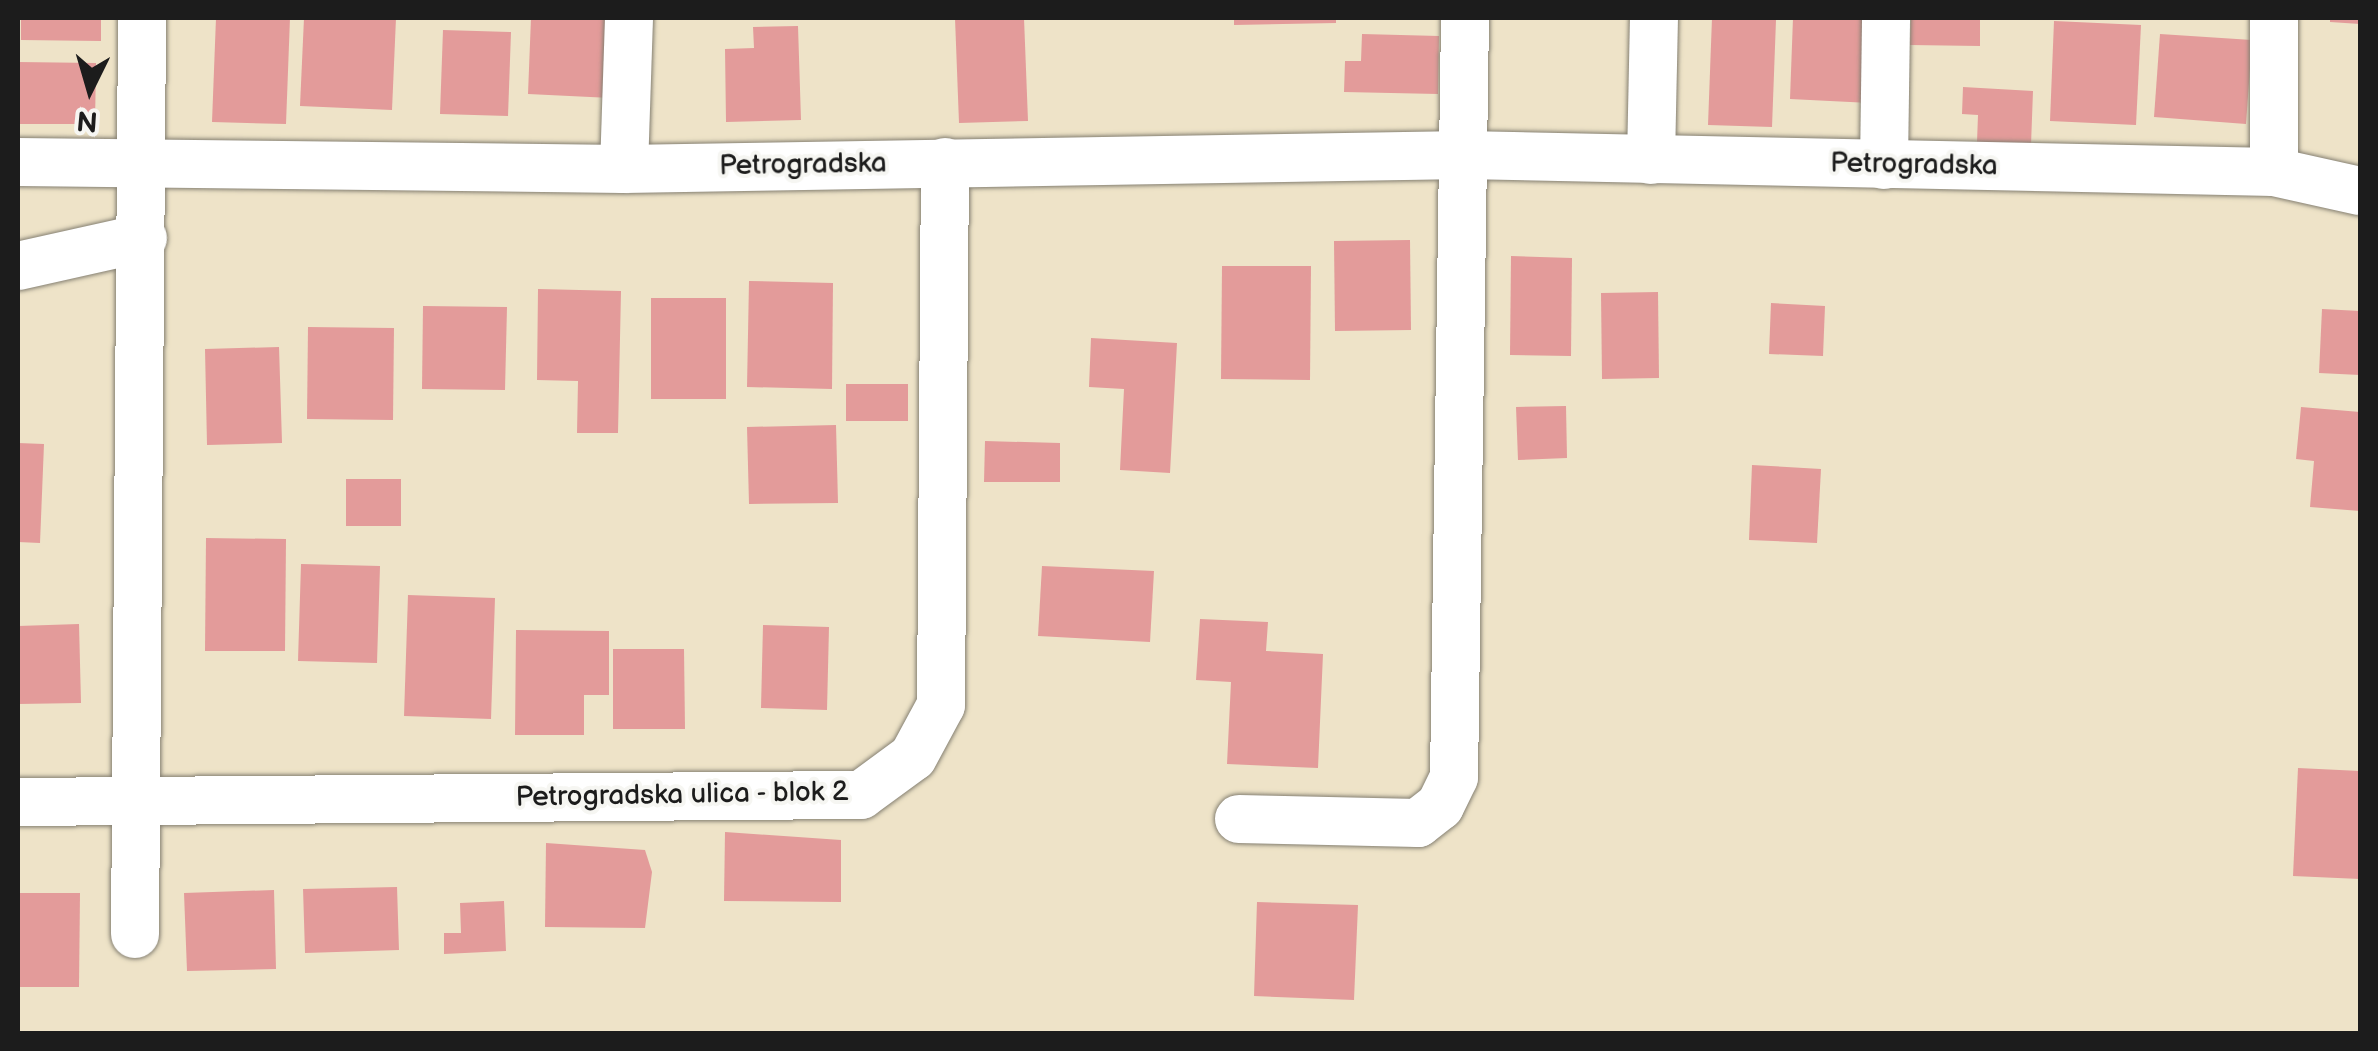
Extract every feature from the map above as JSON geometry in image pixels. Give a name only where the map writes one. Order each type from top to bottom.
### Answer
[{"type":"street","points":[[135,934],[142,18]]},
{"type":"street","points":[[624,169],[630,18]]},
{"type":"street","points":[[1240,819],[1418,823],[1440,806],[1454,777],[1465,18]]},
{"type":"street","points":[[1651,160],[1654,18]]},
{"type":"street","points":[[1884,165],[1886,18]]},
{"type":"street","points":[[2274,18],[2274,172]]},
{"type":"street","name":"Petrogradska","points":[[18,162],[624,169],[1464,154],[2274,172],[2360,191]]},
{"type":"street","name":"Petrogradska ulica - blok 2","points":[[18,802],[861,795],[912,757],[941,705],[945,162]]},
{"type":"street","points":[[18,266],[143,238]]},
{"type":"building","points":[[21,18],[101,18],[101,41],[21,40]]},
{"type":"building","points":[[216,18],[290,18],[286,124],[212,122]]},
{"type":"building","points":[[304,18],[396,18],[392,110],[300,106]]},
{"type":"building","points":[[531,18],[614,18],[611,98],[528,94]]},
{"type":"building","points":[[955,18],[1024,18],[1028,121],[959,123]]},
{"type":"building","points":[[1234,18],[1336,18],[1336,23],[1234,25]]},
{"type":"building","points":[[1712,18],[1776,20],[1772,127],[1708,125]]},
{"type":"building","points":[[1793,18],[1873,18],[1870,103],[1790,99]]},
{"type":"building","points":[[1911,18],[1980,18],[1980,46],[1910,45]]},
{"type":"building","points":[[2330,18],[2360,18],[2360,24],[2330,22]]},
{"type":"building","points":[[2054,21],[2141,25],[2136,125],[2050,121]]},
{"type":"building","points":[[798,26],[801,120],[726,122],[725,49],[754,48],[753,27]]},
{"type":"building","points":[[443,30],[511,32],[508,116],[440,114]]},
{"type":"building","points":[[1362,34],[1439,36],[1438,94],[1344,92],[1345,61],[1361,61]]},
{"type":"building","points":[[2160,34],[2252,40],[2246,124],[2154,117]]},
{"type":"building","points":[[18,62],[96,63],[95,124],[18,124]]},
{"type":"building","points":[[1963,87],[2033,91],[2031,145],[1977,142],[1978,115],[1962,114]]},
{"type":"building","points":[[1410,240],[1411,330],[1335,331],[1334,241]]},
{"type":"building","points":[[1511,256],[1572,258],[1571,356],[1510,355]]},
{"type":"building","points":[[1222,266],[1311,266],[1310,380],[1221,379]]},
{"type":"building","points":[[749,281],[833,283],[832,389],[747,387]]},
{"type":"building","points":[[538,289],[621,291],[618,433],[577,433],[578,381],[537,380]]},
{"type":"building","points":[[1658,292],[1659,378],[1602,379],[1601,293]]},
{"type":"building","points":[[651,298],[726,298],[726,399],[651,399]]},
{"type":"building","points":[[1771,303],[1825,306],[1823,356],[1769,354]]},
{"type":"building","points":[[423,306],[507,307],[505,390],[422,389]]},
{"type":"building","points":[[2322,309],[2360,311],[2360,375],[2319,373]]},
{"type":"building","points":[[308,327],[394,328],[393,420],[307,419]]},
{"type":"building","points":[[1091,338],[1177,343],[1170,473],[1120,470],[1124,389],[1089,387]]},
{"type":"building","points":[[279,347],[282,443],[207,445],[205,349]]},
{"type":"building","points":[[846,384],[908,384],[908,421],[846,421]]},
{"type":"building","points":[[1566,406],[1567,458],[1518,460],[1516,407]]},
{"type":"building","points":[[2301,407],[2360,412],[2360,511],[2310,507],[2314,461],[2296,459]]},
{"type":"building","points":[[836,425],[838,503],[749,504],[747,427]]},
{"type":"building","points":[[985,441],[1060,443],[1060,482],[984,482]]},
{"type":"building","points":[[18,443],[44,444],[40,543],[18,542]]},
{"type":"building","points":[[1752,465],[1821,469],[1817,543],[1749,540]]},
{"type":"building","points":[[346,479],[401,479],[401,526],[346,526]]},
{"type":"building","points":[[206,538],[286,539],[285,651],[205,651]]},
{"type":"building","points":[[301,564],[380,566],[377,663],[298,661]]},
{"type":"building","points":[[1042,566],[1154,571],[1150,642],[1038,636]]},
{"type":"building","points":[[408,595],[495,598],[491,719],[404,716]]},
{"type":"building","points":[[1200,619],[1268,622],[1266,651],[1323,654],[1318,768],[1227,764],[1231,682],[1196,680]]},
{"type":"building","points":[[79,624],[81,703],[18,704],[18,626]]},
{"type":"building","points":[[763,625],[829,627],[827,710],[761,708]]},
{"type":"building","points":[[516,630],[609,631],[609,695],[584,695],[584,735],[515,735]]},
{"type":"building","points":[[613,649],[684,649],[685,729],[613,729]]},
{"type":"building","points":[[2298,768],[2360,771],[2360,879],[2293,876]]},
{"type":"building","points":[[725,832],[841,840],[841,902],[724,901]]},
{"type":"building","points":[[546,843],[645,850],[652,872],[645,928],[545,927]]},
{"type":"building","points":[[397,887],[399,950],[305,953],[303,889]]},
{"type":"building","points":[[274,890],[276,969],[187,971],[184,893]]},
{"type":"building","points":[[18,893],[80,893],[79,987],[18,987]]},
{"type":"building","points":[[504,901],[506,951],[444,954],[444,933],[461,933],[460,903]]},
{"type":"building","points":[[1257,902],[1358,905],[1354,1000],[1254,996]]}]
